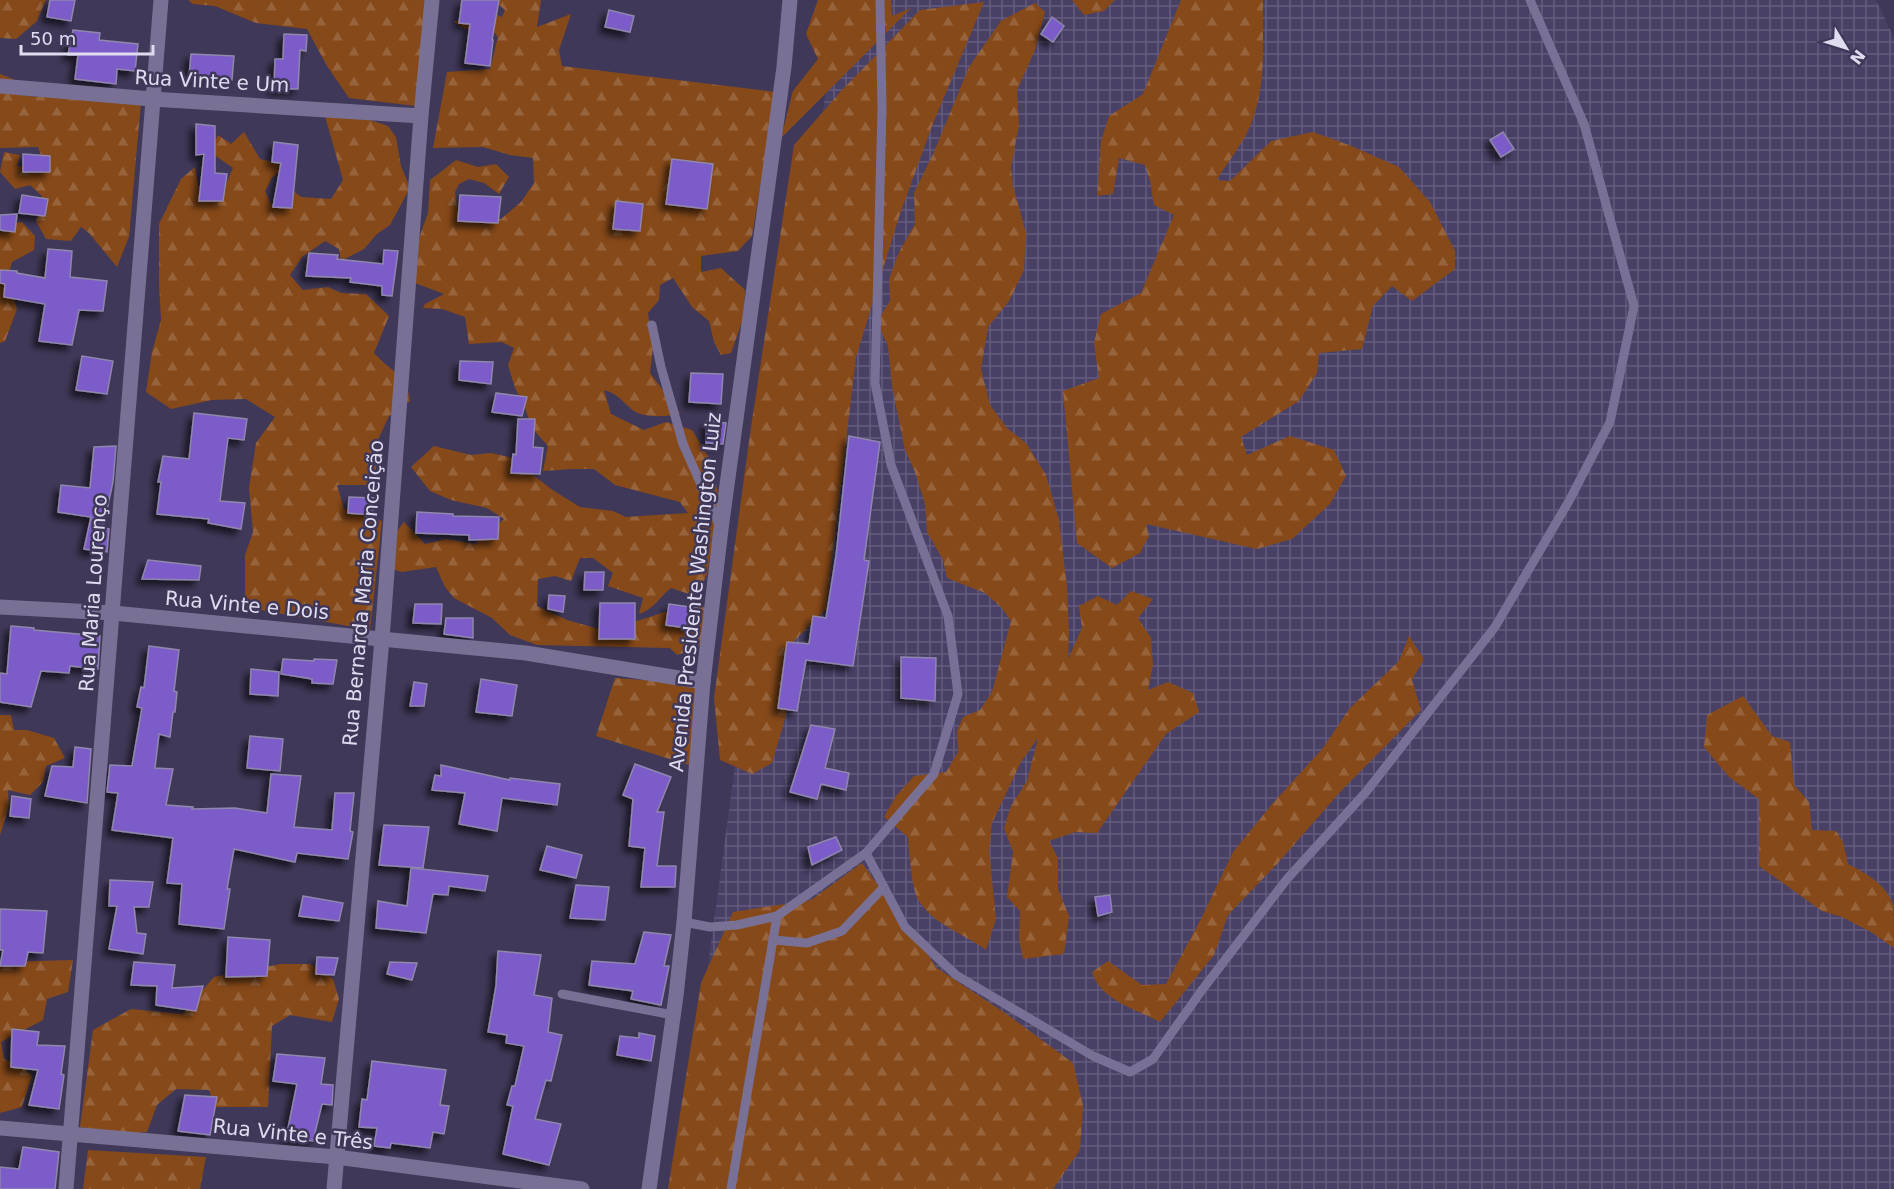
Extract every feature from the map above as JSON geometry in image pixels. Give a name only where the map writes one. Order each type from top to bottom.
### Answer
[{"type":"street","name":"Rua Maria Lourenço","points":[[66,1189],[161,0]]},
{"type":"street","name":"Rua Bernarda Maria Conceição","points":[[333,1189],[382,639],[421,116],[432,0]]},
{"type":"street","name":"Avenida Presidente Washington Luiz","points":[[649,1189],[684,922],[703,682],[721,529],[784,67],[790,0]]},
{"type":"street","name":"Rua Vinte e Um","points":[[0,86],[152,99],[421,116]]},
{"type":"street","name":"Rua Vinte e Dois","points":[[0,607],[112,613],[526,653],[703,682]]},
{"type":"street","name":"Rua Vinte e Três","points":[[0,1128],[336,1157],[582,1189]]},
{"type":"lane","points":[[684,922],[711,927],[737,925],[777,916],[866,854],[934,774],[958,694],[948,616],[891,465],[876,383],[882,109],[880,0]]},
{"type":"lane","points":[[866,854],[905,927],[956,975],[1093,1056],[1130,1072],[1153,1059],[1202,990],[1287,879],[1366,792],[1495,627],[1569,501],[1610,422],[1634,306],[1584,124],[1530,0]]},
{"type":"lane","points":[[652,325],[661,367],[683,444],[721,529]]},
{"type":"lane","points":[[774,940],[807,943],[842,931],[884,887]]},
{"type":"lane","points":[[731,1189],[777,916]]},
{"type":"lane","points":[[562,994],[673,1015]]},
{"type":"shaded area","points":[[838,0],[1876,0],[1894,38],[1894,1189],[678,1189]]},
{"type":"green space","points":[[0,0],[46,0],[37,21],[16,39],[0,38]]},
{"type":"green space","points":[[188,0],[436,0],[416,106],[349,98],[327,66],[307,29],[256,23],[215,6],[193,4]]},
{"type":"green space","points":[[493,0],[541,0],[537,27],[571,14],[559,50],[562,66],[776,92],[752,236],[738,251],[701,256],[701,272],[721,268],[745,290],[744,316],[731,353],[721,355],[714,342],[709,321],[692,307],[673,278],[660,285],[659,300],[648,313],[653,347],[650,373],[680,413],[644,415],[634,411],[617,396],[604,390],[611,414],[644,430],[666,422],[692,430],[709,458],[720,500],[707,574],[702,585],[689,594],[671,588],[653,606],[639,614],[643,598],[608,586],[613,573],[593,558],[580,558],[571,581],[555,576],[538,579],[537,606],[567,620],[606,631],[668,611],[677,618],[700,603],[709,613],[703,643],[677,655],[670,648],[537,645],[510,635],[492,618],[454,598],[445,587],[436,567],[402,572],[392,569],[394,535],[404,522],[425,544],[447,539],[475,544],[504,519],[487,508],[451,500],[430,491],[411,467],[434,446],[471,455],[491,453],[509,457],[554,491],[580,507],[613,511],[626,517],[688,513],[680,502],[615,485],[594,469],[543,471],[548,446],[532,428],[515,388],[508,365],[514,348],[502,342],[469,344],[465,317],[442,309],[423,308],[425,304],[444,294],[415,283],[418,241],[428,213],[430,180],[456,160],[478,167],[496,164],[509,177],[499,194],[484,183],[469,179],[459,184],[455,192],[459,216],[478,220],[501,219],[521,202],[534,183],[533,158],[510,155],[483,147],[433,148],[447,72],[490,69],[498,37],[489,27],[465,29],[454,22],[480,8],[502,17],[505,10]]},
{"type":"green space","points":[[818,0],[891,0],[892,16],[911,8],[781,138],[793,91],[818,59],[806,34]]},
{"type":"green space","points":[[1072,0],[1115,0],[1104,11],[1084,15]]},
{"type":"green space","points":[[1181,0],[1263,0],[1261,84],[1254,117],[1240,145],[1217,180],[1230,181],[1271,141],[1313,132],[1349,145],[1399,167],[1430,202],[1455,251],[1455,269],[1412,301],[1392,286],[1373,306],[1362,349],[1319,353],[1317,373],[1299,401],[1241,437],[1247,455],[1290,436],[1334,450],[1346,476],[1330,504],[1292,539],[1257,549],[1146,524],[1149,536],[1140,553],[1112,568],[1077,543],[1063,391],[1099,378],[1094,343],[1101,314],[1141,293],[1174,215],[1154,205],[1145,165],[1119,158],[1113,194],[1097,196],[1101,141],[1109,116],[1143,94]]},
{"type":"green space","points":[[984,2],[932,126],[899,217],[856,357],[826,609],[792,643],[787,712],[772,763],[752,774],[720,760],[714,698],[751,427],[794,145],[842,90],[920,10]]},
{"type":"green space","points":[[1035,3],[1045,12],[1035,50],[1017,90],[1019,125],[1011,167],[1013,186],[1026,233],[1024,270],[1009,301],[988,327],[981,369],[990,405],[1007,428],[1026,443],[1046,475],[1059,520],[1067,587],[1068,659],[1082,628],[1079,606],[1098,596],[1117,605],[1131,591],[1153,599],[1138,618],[1151,638],[1153,665],[1148,690],[1168,682],[1193,693],[1199,712],[1166,734],[1097,833],[1075,832],[1049,841],[1058,858],[1058,889],[1069,916],[1064,954],[1023,959],[1019,939],[1020,911],[1007,897],[1013,852],[1004,828],[1011,806],[1027,781],[1038,738],[1021,762],[992,823],[989,850],[996,919],[986,950],[941,923],[925,909],[914,889],[908,837],[884,817],[896,796],[914,776],[946,772],[958,752],[957,731],[963,717],[980,710],[992,692],[1011,621],[1001,607],[985,593],[947,578],[943,560],[927,532],[925,504],[905,450],[892,386],[888,346],[877,322],[890,301],[889,279],[899,252],[915,224],[914,193],[934,152],[969,67],[1001,21]]},
{"type":"green space","points":[[0,74],[13,79],[26,96],[141,102],[129,237],[117,267],[89,233],[81,227],[71,241],[46,239],[36,221],[42,196],[30,185],[15,189],[0,172],[4,152],[20,155],[17,166],[46,168],[38,147],[0,148]]},
{"type":"green space","points":[[325,116],[370,120],[388,126],[396,137],[401,166],[410,188],[390,225],[377,234],[364,249],[341,261],[339,249],[325,241],[302,257],[290,275],[303,290],[328,287],[341,293],[366,294],[389,316],[374,353],[406,381],[410,401],[389,416],[376,444],[376,485],[337,485],[344,509],[382,521],[370,630],[245,607],[245,555],[253,532],[249,488],[256,443],[275,417],[246,399],[212,400],[171,409],[146,392],[152,352],[161,320],[159,224],[181,179],[195,167],[200,198],[220,198],[233,168],[210,152],[218,135],[231,144],[244,132],[260,159],[273,162],[291,147],[281,170],[272,178],[265,191],[271,204],[286,207],[291,189],[301,197],[331,199],[343,180]]},
{"type":"green space","points":[[22,222],[35,236],[34,250],[12,262],[7,279],[17,309],[5,341],[0,343],[0,233],[12,223]]},
{"type":"green space","points":[[1409,636],[1424,659],[1412,680],[1421,710],[1341,791],[1277,864],[1228,915],[1214,955],[1160,1022],[1111,997],[1096,982],[1092,972],[1108,961],[1142,985],[1166,984],[1233,852],[1273,803],[1323,748],[1350,708],[1399,661]]},
{"type":"green space","points":[[615,678],[699,684],[689,765],[596,736]]},
{"type":"green space","points":[[1743,696],[1772,736],[1790,742],[1794,785],[1809,802],[1812,830],[1836,831],[1843,842],[1848,864],[1875,880],[1886,891],[1893,905],[1894,948],[1871,932],[1842,917],[1822,911],[1759,866],[1759,799],[1729,777],[1704,747],[1707,715]]},
{"type":"green space","points":[[0,715],[11,715],[14,730],[27,730],[54,738],[65,758],[46,766],[43,782],[30,795],[8,790],[9,807],[0,835]]},
{"type":"green space","points":[[862,863],[937,968],[1008,1015],[1073,1063],[1083,1105],[1080,1150],[1053,1189],[668,1189],[701,983],[733,912],[811,900]]},
{"type":"green space","points":[[73,960],[68,992],[47,999],[43,1020],[1,1042],[4,1059],[23,1067],[32,1076],[22,1107],[0,1113],[0,963]]},
{"type":"green space","points":[[281,964],[310,964],[333,979],[339,999],[332,1022],[290,1015],[272,1026],[268,1107],[215,1107],[209,1090],[176,1089],[157,1105],[147,1132],[122,1134],[80,1127],[93,1030],[131,1009],[182,1014],[214,977]]},
{"type":"green space","points":[[88,1150],[206,1157],[200,1189],[83,1189]]},
{"type":"building","points":[[50,0],[75,0],[71,21],[47,17]]},
{"type":"building","points":[[462,0],[499,0],[490,66],[465,63],[470,24],[459,23]]},
{"type":"building","points":[[609,10],[634,16],[630,32],[605,27]]},
{"type":"building","points":[[1052,17],[1064,26],[1053,42],[1041,34]]},
{"type":"building","points":[[73,30],[100,33],[99,40],[138,44],[135,71],[117,69],[116,84],[75,79],[78,55],[68,55]]},
{"type":"building","points":[[284,34],[307,35],[306,51],[300,50],[298,89],[274,89],[275,59],[283,59]]},
{"type":"building","points":[[191,54],[234,56],[232,80],[189,77]]},
{"type":"building","points":[[196,124],[215,126],[215,173],[227,174],[223,201],[199,201],[204,154],[196,155]]},
{"type":"building","points":[[1503,132],[1514,149],[1501,157],[1490,140]]},
{"type":"building","points":[[274,142],[298,145],[292,208],[273,207],[281,163],[272,162]]},
{"type":"building","points":[[23,154],[50,156],[50,172],[23,172]]},
{"type":"building","points":[[672,159],[713,164],[707,209],[666,204]]},
{"type":"building","points":[[22,195],[48,199],[45,216],[19,213]]},
{"type":"building","points":[[460,195],[501,197],[498,223],[458,221]]},
{"type":"building","points":[[616,201],[643,204],[640,231],[613,229]]},
{"type":"building","points":[[17,214],[15,232],[0,230],[0,215]]},
{"type":"building","points":[[48,249],[72,251],[70,277],[107,281],[103,311],[79,310],[72,345],[39,341],[45,304],[4,297],[5,284],[0,283],[0,270],[17,271],[17,273],[45,278]]},
{"type":"building","points":[[384,250],[398,251],[392,296],[382,295],[382,286],[350,282],[351,278],[306,276],[309,253],[338,255],[337,259],[383,264]]},
{"type":"building","points":[[82,356],[113,361],[107,394],[76,390]]},
{"type":"building","points":[[460,361],[493,362],[491,384],[459,380]]},
{"type":"building","points":[[691,373],[723,374],[721,404],[689,402]]},
{"type":"building","points":[[496,393],[527,397],[522,416],[492,412]]},
{"type":"building","points":[[194,413],[247,419],[244,440],[228,438],[220,501],[245,503],[241,529],[208,523],[209,519],[157,514],[161,482],[158,482],[163,456],[189,459]]},
{"type":"building","points":[[518,419],[535,419],[533,447],[543,448],[540,474],[511,473],[513,454],[516,455]]},
{"type":"building","points":[[707,421],[726,423],[723,444],[706,443]]},
{"type":"building","points":[[849,436],[880,442],[864,560],[869,561],[853,666],[806,660],[797,711],[778,708],[787,642],[809,644],[813,616],[826,618],[836,556]]},
{"type":"building","points":[[116,446],[113,482],[103,528],[109,529],[107,552],[84,549],[91,517],[58,512],[61,485],[90,488],[94,447]]},
{"type":"building","points":[[349,497],[374,498],[373,515],[348,513]]},
{"type":"building","points":[[417,512],[453,514],[453,516],[499,517],[498,539],[469,540],[469,535],[416,533]]},
{"type":"building","points":[[148,560],[201,566],[199,580],[142,579]]},
{"type":"building","points":[[585,572],[604,572],[603,590],[584,590]]},
{"type":"building","points":[[549,595],[565,596],[563,612],[548,609]]},
{"type":"building","points":[[600,603],[635,603],[635,639],[599,639]]},
{"type":"building","points":[[415,604],[442,604],[441,624],[413,623]]},
{"type":"building","points":[[669,604],[697,608],[694,629],[666,625]]},
{"type":"building","points":[[446,618],[473,618],[473,638],[444,634]]},
{"type":"building","points":[[11,626],[100,636],[98,669],[70,666],[69,673],[41,671],[31,707],[0,702],[0,673],[7,674]]},
{"type":"building","points":[[149,646],[179,650],[174,691],[177,692],[175,712],[173,712],[170,737],[159,734],[155,768],[173,769],[166,805],[193,807],[192,809],[235,808],[267,813],[271,774],[301,776],[294,827],[332,830],[335,793],[354,793],[350,831],[353,832],[348,859],[297,853],[295,862],[234,849],[227,889],[230,889],[224,929],[179,924],[182,884],[167,883],[173,838],[112,830],[118,793],[107,792],[110,765],[132,766],[142,708],[137,707],[141,687],[144,688]]},
{"type":"building","points":[[901,657],[936,658],[935,701],[901,698]]},
{"type":"building","points":[[283,659],[337,660],[333,684],[312,683],[312,679],[281,674]]},
{"type":"building","points":[[251,669],[279,672],[278,696],[250,694]]},
{"type":"building","points":[[481,679],[517,685],[512,716],[476,712]]},
{"type":"building","points":[[414,682],[427,684],[424,706],[410,706]]},
{"type":"building","points":[[811,725],[835,729],[825,768],[849,773],[846,790],[821,784],[817,799],[790,792]]},
{"type":"building","points":[[250,736],[283,739],[280,771],[247,768]]},
{"type":"building","points":[[75,747],[91,749],[87,803],[45,796],[52,766],[73,767]]},
{"type":"building","points":[[635,764],[671,777],[657,812],[664,812],[657,866],[676,866],[675,887],[641,887],[645,848],[629,846],[633,799],[623,795]]},
{"type":"building","points":[[441,765],[510,780],[510,778],[560,784],[557,805],[502,798],[497,831],[459,824],[465,793],[432,790],[435,775],[441,776]]},
{"type":"building","points":[[12,796],[31,799],[29,818],[10,816]]},
{"type":"building","points":[[384,825],[429,827],[423,868],[379,865]]},
{"type":"building","points":[[836,837],[842,850],[812,865],[808,847]]},
{"type":"building","points":[[547,846],[582,855],[576,878],[540,870]]},
{"type":"building","points":[[411,868],[488,876],[485,891],[449,886],[448,895],[433,894],[426,933],[376,928],[378,901],[407,906]]},
{"type":"building","points":[[110,880],[153,882],[149,907],[134,907],[137,933],[146,934],[143,954],[109,949],[117,906],[109,906]]},
{"type":"building","points":[[576,885],[609,887],[605,920],[570,918]]},
{"type":"building","points":[[1110,895],[1112,912],[1098,916],[1095,897]]},
{"type":"building","points":[[303,896],[343,903],[339,921],[299,916]]},
{"type":"building","points":[[0,909],[47,911],[43,953],[28,952],[25,966],[0,966],[3,950],[0,950]]},
{"type":"building","points":[[644,932],[671,935],[664,966],[669,966],[661,1005],[631,999],[633,991],[589,985],[592,961],[635,964]]},
{"type":"building","points":[[228,937],[270,940],[267,976],[226,977]]},
{"type":"building","points":[[498,951],[541,955],[534,995],[552,998],[548,1032],[562,1035],[551,1081],[546,1080],[535,1119],[561,1124],[549,1165],[503,1154],[513,1106],[507,1105],[512,1086],[515,1086],[524,1046],[506,1043],[507,1035],[488,1032],[496,986]]},
{"type":"building","points":[[317,957],[338,958],[334,975],[316,974]]},
{"type":"building","points":[[134,962],[175,965],[172,988],[203,986],[196,1011],[156,1005],[157,986],[131,985]]},
{"type":"building","points":[[390,962],[417,963],[412,980],[387,974]]},
{"type":"building","points":[[12,1029],[39,1032],[37,1045],[65,1046],[59,1109],[29,1105],[38,1070],[11,1067]]},
{"type":"building","points":[[639,1033],[655,1036],[651,1061],[617,1055],[620,1036],[639,1038]]},
{"type":"building","points":[[277,1054],[325,1058],[321,1084],[333,1085],[332,1105],[322,1104],[313,1141],[286,1138],[297,1084],[273,1081]]},
{"type":"building","points":[[372,1061],[446,1070],[440,1105],[449,1106],[444,1134],[433,1132],[430,1148],[391,1143],[390,1148],[374,1146],[377,1128],[359,1127],[362,1099],[367,1100]]},
{"type":"building","points":[[185,1095],[217,1097],[210,1135],[178,1131]]},
{"type":"building","points":[[23,1147],[59,1152],[55,1189],[0,1189],[0,1167],[19,1169]]}]
